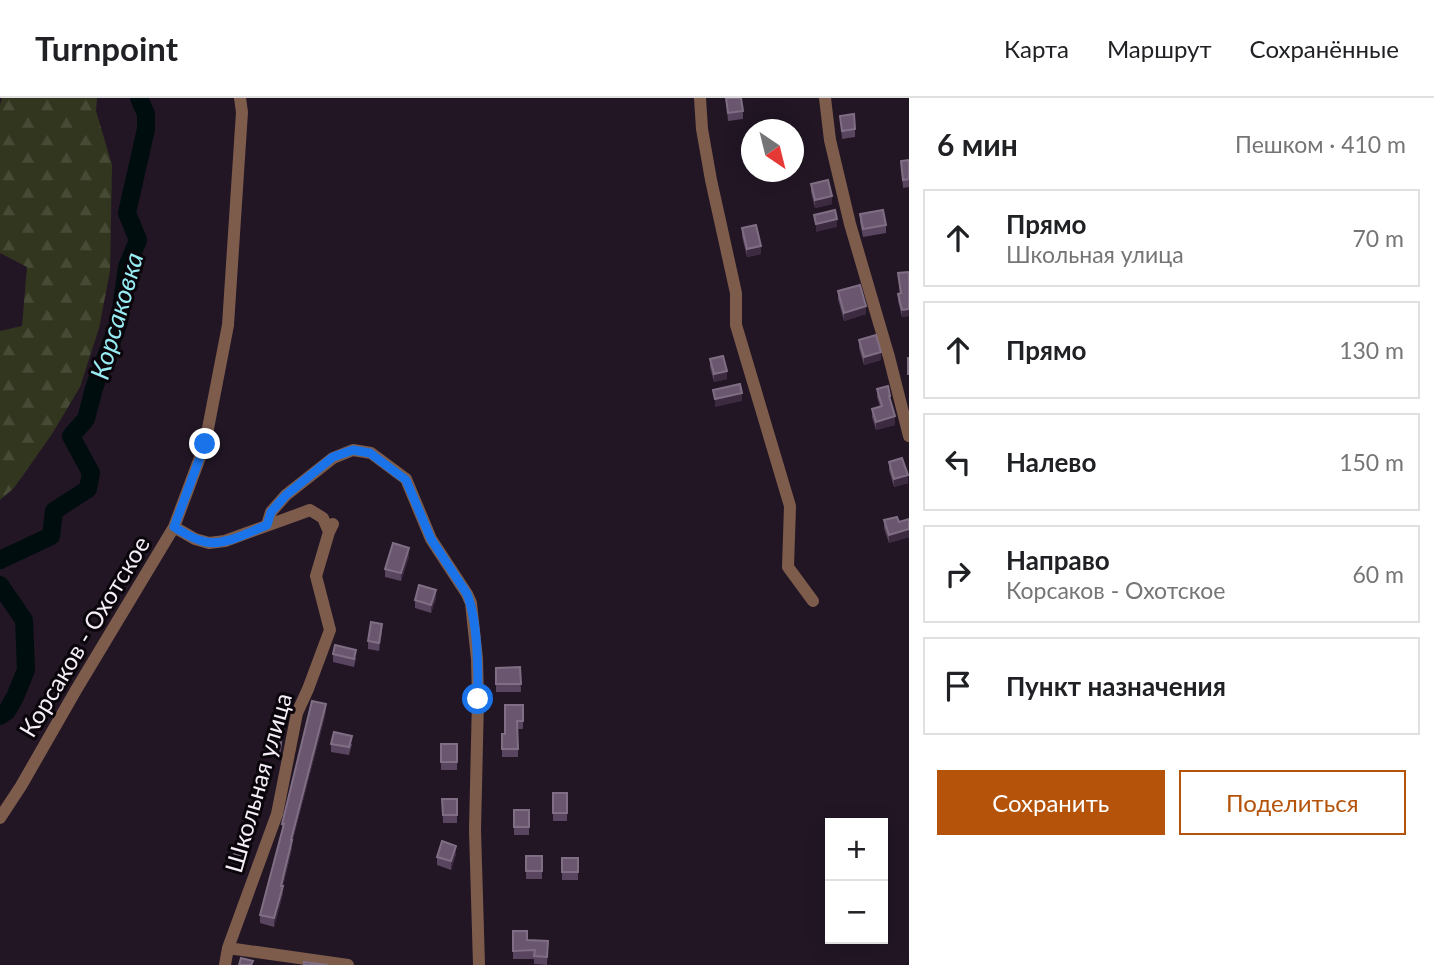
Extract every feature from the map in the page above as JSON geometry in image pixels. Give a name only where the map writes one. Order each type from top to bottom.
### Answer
[{"type":"street","name":"Корсаков - Охотское","points":[[0,818],[174,527],[205,444],[228,326],[242,112],[240,98]]},
{"type":"street","points":[[700,98],[702,129],[711,180],[736,293],[736,325],[790,506],[788,567],[813,601]]},
{"type":"street","points":[[825,98],[830,139],[849,224],[889,357],[909,436]]},
{"type":"street","points":[[174,527],[195,539],[209,543],[225,541],[267,525],[271,512],[286,495],[333,457],[353,450],[370,453],[406,480],[431,539],[471,603],[478,699],[475,830],[479,965]]},
{"type":"street","name":"Школьная улица","points":[[225,965],[228,948],[277,814],[297,713],[330,631],[316,576],[331,528],[323,518],[310,510],[267,525]]},
{"type":"street","points":[[228,948],[348,965]]},
{"type":"green space","points":[[2,98],[97,98],[96,111],[112,165],[110,271],[99,328],[80,387],[52,434],[14,488],[0,500],[0,331],[22,326],[27,267],[0,253]]},
{"type":"building","points":[[726,98],[741,98],[743,111],[728,113]]},
{"type":"building","points":[[854,114],[855,129],[842,131],[840,116]]},
{"type":"building","points":[[909,160],[909,179],[903,180],[901,161]]},
{"type":"building","points":[[828,180],[832,196],[815,200],[811,184]]},
{"type":"building","points":[[835,210],[837,219],[816,224],[814,215]]},
{"type":"building","points":[[883,210],[886,225],[863,229],[860,214]]},
{"type":"building","points":[[756,225],[761,246],[747,249],[742,228]]},
{"type":"building","points":[[909,272],[909,309],[902,310],[898,294],[901,293],[898,273]]},
{"type":"building","points":[[860,285],[866,306],[844,313],[838,291]]},
{"type":"building","points":[[876,335],[881,352],[864,357],[859,340]]},
{"type":"building","points":[[723,356],[727,371],[714,374],[710,359]]},
{"type":"building","points":[[740,384],[742,393],[715,399],[713,390]]},
{"type":"building","points":[[888,386],[895,416],[876,422],[872,409],[882,406],[877,389]]},
{"type":"building","points":[[902,458],[908,475],[894,479],[889,462]]},
{"type":"building","points":[[897,517],[899,522],[909,519],[909,529],[889,535],[884,520]]},
{"type":"building","points":[[393,543],[409,548],[401,573],[385,569]]},
{"type":"building","points":[[419,585],[436,590],[431,605],[415,600]]},
{"type":"building","points":[[371,622],[382,624],[379,643],[368,641]]},
{"type":"building","points":[[335,645],[356,650],[354,659],[333,654]]},
{"type":"building","points":[[520,667],[521,684],[496,684],[496,668]]},
{"type":"building","points":[[312,701],[326,704],[274,918],[260,915]]},
{"type":"building","points":[[505,705],[523,705],[523,721],[517,721],[518,749],[502,749]]},
{"type":"building","points":[[334,732],[352,736],[349,747],[331,744]]},
{"type":"building","points":[[277,735],[282,736],[280,748],[274,746]]},
{"type":"building","points":[[441,744],[457,744],[457,762],[441,762]]},
{"type":"building","points":[[553,793],[567,793],[567,813],[553,813]]},
{"type":"building","points":[[442,799],[457,799],[457,815],[443,815]]},
{"type":"building","points":[[514,810],[529,810],[529,827],[514,827]]},
{"type":"building","points":[[442,841],[456,846],[451,861],[437,857]]},
{"type":"building","points":[[238,845],[247,849],[244,858],[234,854]]},
{"type":"building","points":[[526,856],[542,856],[542,871],[526,871]]},
{"type":"building","points":[[562,858],[578,858],[578,872],[562,872]]},
{"type":"building","points":[[513,931],[527,931],[527,940],[548,941],[547,957],[534,956],[535,950],[513,951]]},
{"type":"building","points":[[241,958],[253,961],[251,965],[239,965]]},
{"type":"building","points":[[304,962],[328,965],[304,965]]},
{"type":"waterway","name":"Корсаковка","points":[[0,560],[51,536],[54,511],[88,489],[91,473],[71,436],[86,419],[94,388],[119,322],[127,267],[138,240],[127,213],[146,129],[146,114],[139,98]]},
{"type":"waterway","name":"Корсаковка","points":[[0,585],[24,620],[26,670],[15,697],[7,711],[0,716]]},
{"type":"route","points":[[205,444],[174,527],[195,539],[209,543],[225,541],[267,525],[271,512],[286,495],[333,457],[353,450],[370,453],[406,480],[431,539],[471,603],[478,699]]}]
